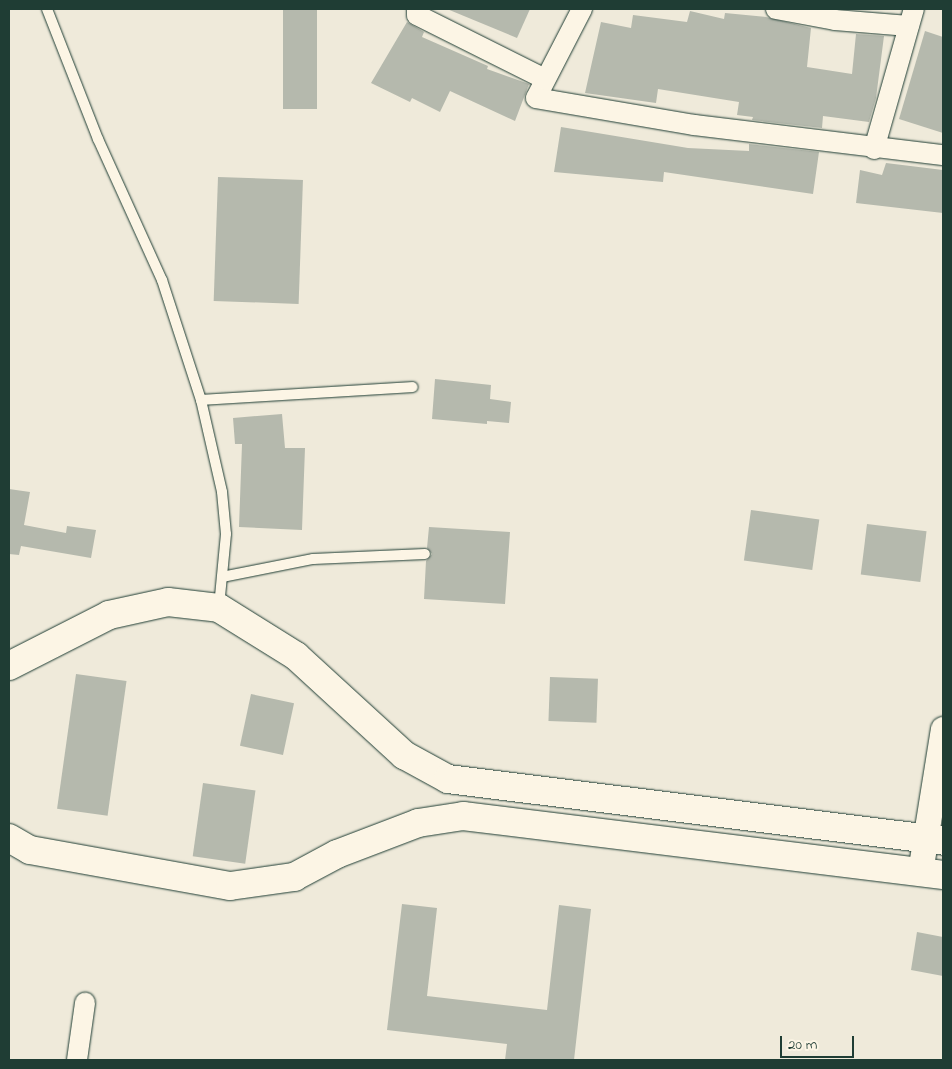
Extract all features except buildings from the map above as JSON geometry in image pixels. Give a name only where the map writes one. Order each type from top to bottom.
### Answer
[{"type":"main road","points":[[9,666],[109,614],[168,602],[219,608],[296,656],[404,755],[448,779],[934,840]]},
{"type":"main road","points":[[9,838],[30,850],[230,886],[294,877],[338,854],[418,823],[463,816],[932,873]]},
{"type":"street","points":[[417,9],[417,15],[546,79]]},
{"type":"street","points":[[582,9],[536,98],[694,125],[789,135],[874,149],[943,155]]},
{"type":"street","points":[[776,9],[835,20],[911,17],[874,149]]},
{"type":"street","points":[[932,873],[943,730]]},
{"type":"street","points":[[77,1060],[86,1003]]},
{"type":"lane","points":[[47,9],[98,138],[162,280],[201,400],[222,492],[226,534],[219,608]]},
{"type":"lane","points":[[201,400],[413,387]]},
{"type":"lane","points":[[222,577],[313,559],[425,554]]}]
